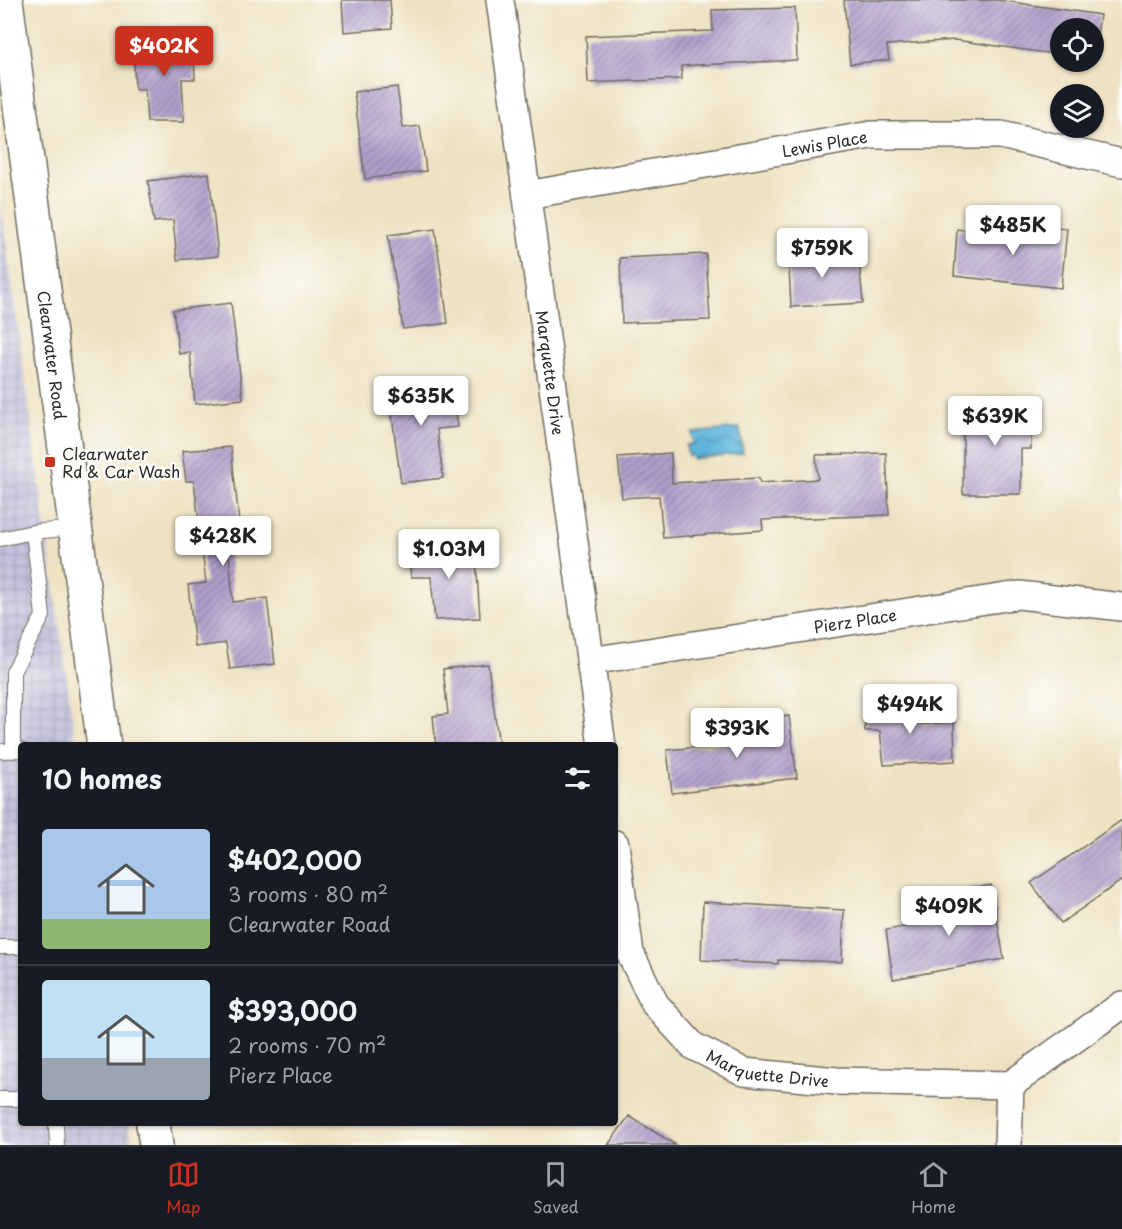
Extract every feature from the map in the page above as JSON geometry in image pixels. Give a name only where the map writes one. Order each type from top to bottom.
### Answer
[{"type":"street","name":"Clearwater Road","points":[[6,0],[103,742]]},
{"type":"street","name":"Marquette Drive","points":[[500,0],[601,742]]},
{"type":"street","name":"Lewis Place","points":[[526,195],[871,135],[1001,135],[1122,163]]},
{"type":"street","name":"Pierz Place","points":[[590,661],[1019,595],[1122,607]]},
{"type":"street","name":"Marquette Drive","points":[[618,866],[630,953],[656,1004],[693,1046],[744,1072],[837,1081],[1010,1085]]},
{"type":"street","points":[[1008,1145],[1010,1085],[1122,1005]]},
{"type":"street","points":[[153,1126],[156,1145]]},
{"type":"lane","points":[[0,539],[33,532],[75,528]]},
{"type":"lane","points":[[11,751],[13,672],[43,616],[33,532]]},
{"type":"lane","points":[[0,947],[18,947]]},
{"type":"lane","points":[[0,1099],[18,1099]]},
{"type":"lane","points":[[56,1126],[57,1145]]},
{"type":"shaded area","points":[[0,201],[76,742],[18,742],[18,1126],[129,1126],[132,1145],[0,1145]]},
{"type":"water","points":[[740,428],[743,453],[693,459],[692,455],[688,456],[686,445],[693,444],[692,433]]},
{"type":"building","points":[[342,0],[390,0],[392,28],[344,32]]},
{"type":"building","points":[[844,0],[997,0],[1100,15],[1100,18],[1050,18],[1050,54],[955,40],[887,45],[889,60],[850,64]]},
{"type":"building","points":[[795,8],[797,60],[681,66],[682,79],[588,83],[586,36],[713,31],[712,10]]},
{"type":"building","points":[[194,40],[195,79],[182,79],[184,122],[147,122],[145,89],[135,89],[133,42]]},
{"type":"building","points":[[397,87],[403,128],[420,126],[426,171],[365,179],[354,92]]},
{"type":"building","points":[[209,173],[218,256],[177,260],[173,220],[154,222],[148,181]]},
{"type":"building","points":[[1025,224],[1067,229],[1061,288],[954,276],[957,229],[1023,237]]},
{"type":"building","points":[[435,229],[448,323],[403,329],[388,235]]},
{"type":"building","points":[[827,246],[827,265],[859,261],[863,303],[791,307],[788,248]]},
{"type":"building","points":[[706,254],[710,320],[622,323],[620,258]]},
{"type":"building","points":[[231,303],[243,399],[195,404],[190,352],[179,354],[173,310]]},
{"type":"building","points":[[452,380],[458,427],[437,429],[443,478],[401,483],[388,387]]},
{"type":"building","points":[[963,404],[1031,404],[1031,449],[1021,449],[1021,494],[963,494]]},
{"type":"building","points":[[231,447],[241,540],[228,541],[233,602],[267,598],[275,664],[230,669],[226,643],[195,647],[188,585],[206,583],[194,481],[186,481],[182,451]]},
{"type":"building","points":[[671,453],[672,483],[759,478],[760,483],[818,479],[816,455],[886,453],[889,515],[762,520],[763,530],[663,538],[659,496],[622,498],[618,457]]},
{"type":"building","points":[[475,545],[480,618],[435,620],[431,577],[411,577],[408,549]]},
{"type":"building","points":[[488,664],[498,742],[436,742],[433,716],[448,714],[443,669]]},
{"type":"building","points":[[919,703],[922,724],[954,722],[955,761],[884,765],[880,731],[865,731],[865,707]]},
{"type":"building","points":[[789,716],[797,778],[672,793],[667,750],[742,743],[738,722]]},
{"type":"building","points":[[1122,820],[1122,880],[1061,923],[1031,883]]},
{"type":"building","points":[[991,885],[1004,959],[893,979],[886,930],[951,919],[946,893]]},
{"type":"building","points":[[703,902],[844,910],[842,962],[778,960],[778,964],[701,960]]},
{"type":"building","points":[[629,1116],[676,1145],[608,1145]]},
{"type":"place","name":"Clearwater Rd & Car Wash","points":[[50,462]]}]
